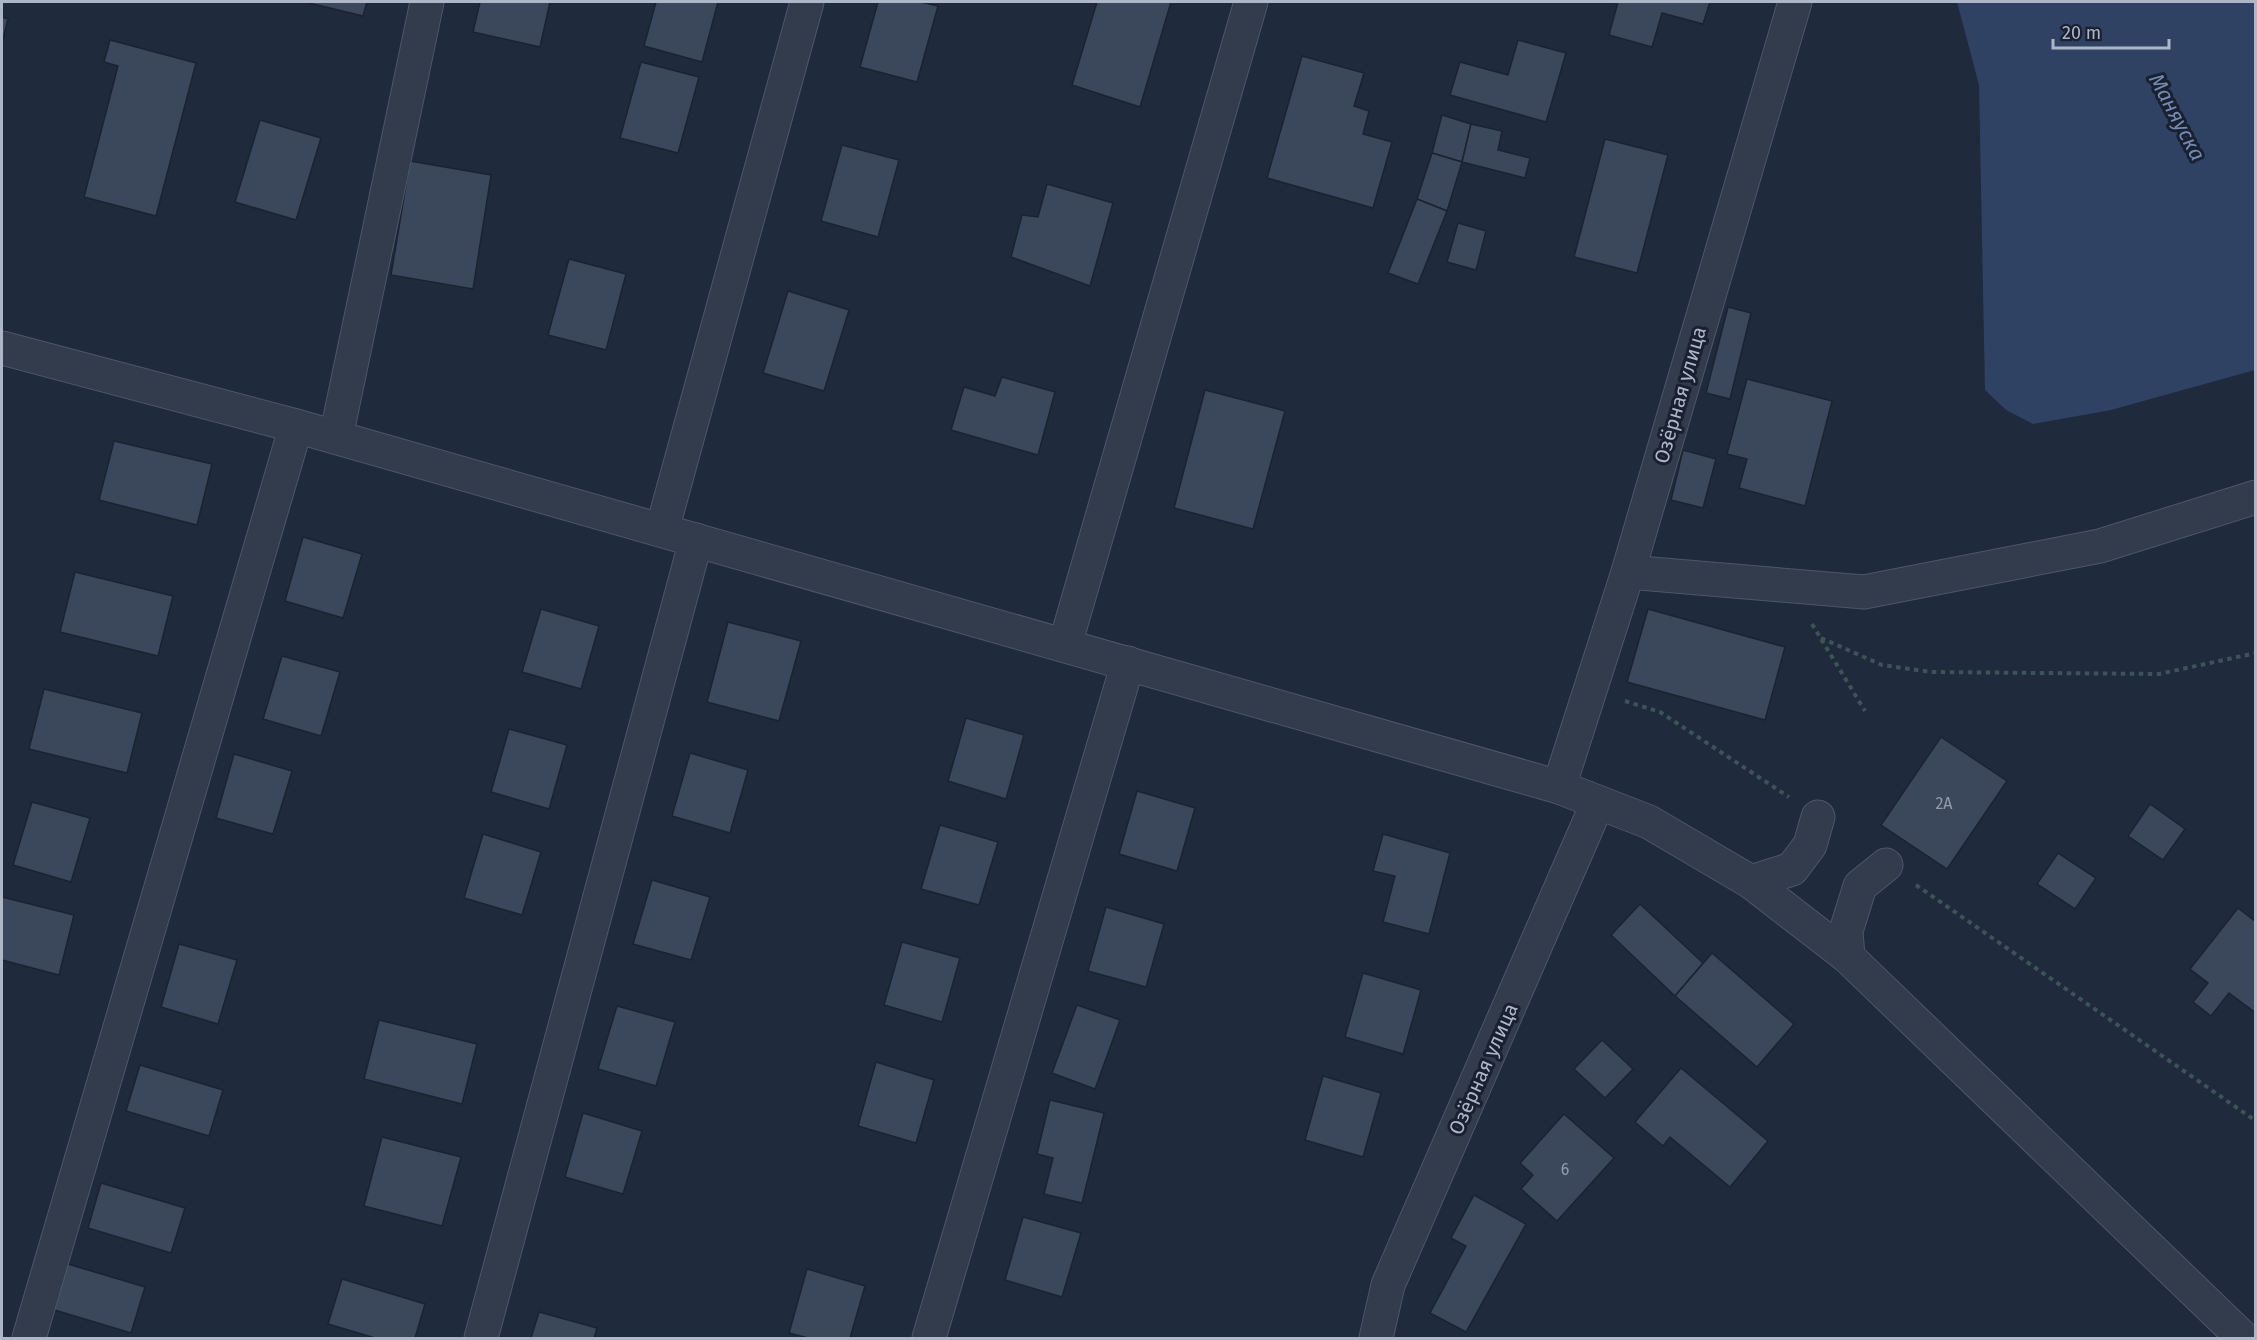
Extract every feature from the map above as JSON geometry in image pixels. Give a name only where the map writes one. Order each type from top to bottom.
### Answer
[{"type":"street","points":[[336,437],[427,2]]},
{"type":"street","points":[[662,530],[807,2]]},
{"type":"street","points":[[1065,645],[1251,2]]},
{"type":"street","name":"Озёрная улица","points":[[1559,787],[1628,572],[1795,2]]},
{"type":"street","points":[[2,348],[336,437],[1559,787],[1649,822],[1751,882],[1848,957],[2243,1338]]},
{"type":"street","points":[[29,1338],[296,426]]},
{"type":"street","points":[[1628,572],[1864,592],[2100,546],[2256,497]]},
{"type":"street","points":[[481,1338],[696,540]]},
{"type":"street","points":[[929,1338],[1128,663]]},
{"type":"street","name":"Озёрная улица","points":[[1376,1338],[1388,1285],[1598,802]]},
{"type":"street","points":[[1751,882],[1792,869],[1810,845],[1818,817]]},
{"type":"street","points":[[1848,957],[1846,931],[1860,886],[1886,865]]},
{"type":"path","points":[[1788,585],[1865,711]]},
{"type":"path","points":[[1821,638],[1882,665],[1930,672],[2159,674],[2256,653]]},
{"type":"path","points":[[1590,690],[1660,712],[1818,817]]},
{"type":"path","points":[[1886,865],[2256,1120]]},
{"type":"water","name":"Маняуска","points":[[1957,2],[2255,2],[2255,370],[2111,410],[2033,424],[2006,410],[1985,390],[1979,85]]},
{"type":"building","points":[[305,2],[367,2],[363,16]]},
{"type":"building","points":[[480,2],[550,2],[540,47],[473,32]]},
{"type":"building","points":[[656,2],[718,2],[702,62],[644,46]]},
{"type":"building","points":[[878,2],[921,2],[938,6],[917,82],[860,67]]},
{"type":"building","points":[[1097,2],[1171,2],[1140,107],[1072,85]]},
{"type":"building","points":[[1618,2],[1710,2],[1703,24],[1662,13],[1652,47],[1609,35]]},
{"type":"building","points":[[2,17],[8,19],[2,43]]},
{"type":"building","points":[[110,40],[196,63],[156,216],[84,197],[118,66],[104,62]]},
{"type":"building","points":[[1518,40],[1566,53],[1546,122],[1450,95],[1460,62],[1508,75]]},
{"type":"building","points":[[1302,56],[1364,73],[1354,106],[1369,111],[1363,134],[1392,142],[1373,208],[1267,178]]},
{"type":"building","points":[[641,62],[699,77],[678,153],[620,138]]},
{"type":"building","points":[[1442,115],[1471,124],[1462,162],[1432,153]]},
{"type":"building","points":[[260,120],[321,138],[296,220],[235,202]]},
{"type":"building","points":[[1471,124],[1502,131],[1498,150],[1530,158],[1525,178],[1462,162]]},
{"type":"building","points":[[1605,139],[1668,155],[1637,273],[1574,257]]},
{"type":"building","points":[[842,145],[899,160],[878,237],[821,221]]},
{"type":"building","points":[[1432,153],[1462,162],[1447,211],[1417,199]]},
{"type":"building","points":[[410,161],[491,175],[473,289],[391,275]]},
{"type":"building","points":[[1047,184],[1113,203],[1090,286],[1011,257],[1022,215],[1038,217]]},
{"type":"building","points":[[1417,199],[1447,211],[1418,284],[1388,273]]},
{"type":"building","points":[[1458,223],[1486,231],[1476,270],[1447,262]]},
{"type":"building","points":[[569,259],[626,274],[606,350],[548,335]]},
{"type":"building","points":[[788,291],[849,310],[824,391],[763,373]]},
{"type":"building","points":[[1728,307],[1751,313],[1730,399],[1706,393]]},
{"type":"building","points":[[1002,377],[1055,392],[1038,455],[951,430],[964,387],[995,396]]},
{"type":"building","points":[[1747,379],[1832,401],[1805,506],[1739,488],[1747,459],[1727,454]]},
{"type":"building","points":[[1205,390],[1285,411],[1253,529],[1174,508]]},
{"type":"building","points":[[114,441],[212,464],[197,525],[99,500]]},
{"type":"building","points":[[1683,450],[1716,459],[1703,508],[1671,500]]},
{"type":"building","points":[[303,537],[362,554],[343,618],[285,601]]},
{"type":"building","points":[[75,572],[173,596],[158,656],[60,632]]},
{"type":"building","points":[[541,609],[599,626],[581,689],[522,672]]},
{"type":"building","points":[[1648,609],[1785,647],[1765,720],[1627,682]]},
{"type":"building","points":[[728,622],[801,641],[779,721],[707,702]]},
{"type":"building","points":[[282,656],[340,672],[321,736],[263,719]]},
{"type":"building","points":[[44,689],[142,713],[127,773],[29,749]]},
{"type":"building","points":[[966,718],[1024,735],[1006,799],[948,781]]},
{"type":"building","points":[[509,729],[567,745],[549,809],[491,792]]},
{"type":"building","points":[[1941,737],[2007,781],[1947,869],[1881,825]]},
{"type":"building","points":[[690,753],[748,770],[730,833],[672,816]]},
{"type":"building","points":[[234,754],[292,771],[273,834],[216,818]]},
{"type":"building","points":[[1137,791],[1195,808],[1177,871],[1119,854]]},
{"type":"building","points":[[32,802],[90,818],[71,882],[13,865]]},
{"type":"building","points":[[2150,804],[2185,829],[2163,860],[2128,836]]},
{"type":"building","points":[[940,825],[998,842],[979,905],[921,889]]},
{"type":"building","points":[[483,834],[541,852],[522,915],[464,898]]},
{"type":"building","points":[[1383,834],[1450,853],[1429,934],[1383,922],[1395,876],[1373,871]]},
{"type":"building","points":[[2058,853],[2096,878],[2075,909],[2037,884]]},
{"type":"building","points":[[652,880],[710,897],[691,960],[633,944]]},
{"type":"building","points":[[2,897],[74,915],[59,975],[2,960]]},
{"type":"building","points":[[1640,904],[1703,963],[1675,996],[1611,935]]},
{"type":"building","points":[[1106,907],[1164,924],[1146,987],[1088,971]]},
{"type":"building","points":[[2238,908],[2256,922],[2256,1013],[2229,993],[2211,1016],[2193,1002],[2208,983],[2190,969]]},
{"type":"building","points":[[902,942],[960,958],[942,1022],[884,1005]]},
{"type":"building","points":[[179,944],[237,960],[218,1024],[161,1007]]},
{"type":"building","points":[[1712,953],[1794,1024],[1757,1067],[1675,996]]},
{"type":"building","points":[[1363,973],[1421,990],[1403,1054],[1345,1037]]},
{"type":"building","points":[[1077,1005],[1120,1020],[1095,1089],[1052,1073]]},
{"type":"building","points":[[617,1006],[675,1022],[656,1086],[598,1069]]},
{"type":"building","points":[[379,1020],[477,1044],[462,1104],[364,1079]]},
{"type":"building","points":[[1602,1040],[1633,1069],[1605,1098],[1574,1069]]},
{"type":"building","points":[[876,1062],[934,1080],[916,1143],[858,1126]]},
{"type":"building","points":[[140,1065],[223,1090],[209,1136],[126,1111]]},
{"type":"building","points":[[1681,1068],[1768,1141],[1730,1187],[1670,1137],[1663,1146],[1635,1122]]},
{"type":"building","points":[[1323,1076],[1381,1093],[1363,1157],[1305,1140]]},
{"type":"building","points":[[1050,1100],[1104,1113],[1082,1203],[1044,1194],[1053,1158],[1037,1154]]},
{"type":"building","points":[[583,1113],[642,1131],[623,1194],[565,1177]]},
{"type":"building","points":[[1564,1114],[1614,1158],[1557,1221],[1521,1189],[1533,1175],[1520,1163]]},
{"type":"building","points":[[382,1137],[461,1157],[442,1226],[364,1206]]},
{"type":"building","points":[[101,1183],[185,1208],[171,1253],[88,1228]]},
{"type":"building","points":[[1474,1195],[1526,1224],[1466,1332],[1430,1313],[1466,1246],[1451,1238]]},
{"type":"building","points":[[1023,1217],[1081,1233],[1062,1297],[1005,1280]]},
{"type":"building","points":[[61,1262],[145,1287],[131,1333],[48,1308]]},
{"type":"building","points":[[807,1269],[865,1286],[850,1338],[808,1338],[789,1333]]},
{"type":"building","points":[[342,1279],[425,1304],[415,1338],[375,1338],[328,1324]]},
{"type":"building","points":[[539,1312],[597,1328],[594,1338],[531,1338]]}]
